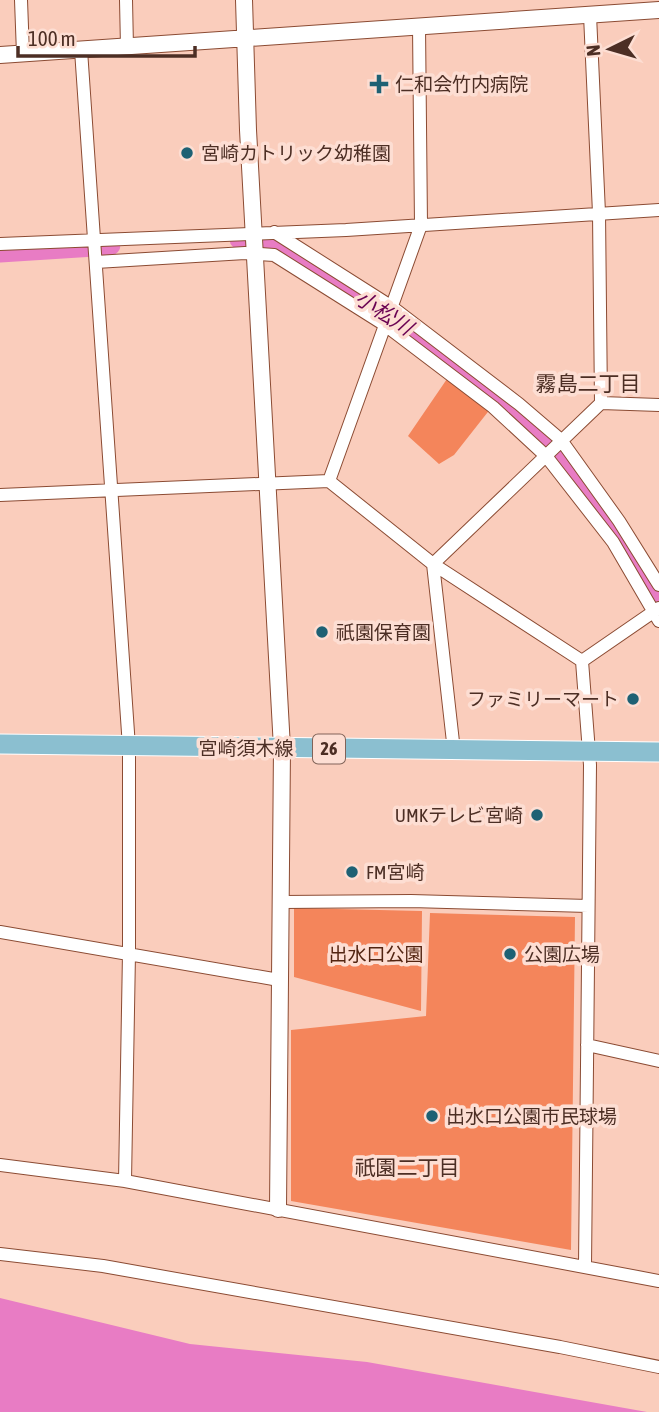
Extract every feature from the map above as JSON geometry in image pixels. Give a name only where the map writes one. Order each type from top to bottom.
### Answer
[{"type":"main road","name":"宮崎須木線","points":[[0,744],[659,752]]},
{"type":"street","points":[[21,0],[23,54]]},
{"type":"street","points":[[126,0],[127,47]]},
{"type":"street","points":[[244,0],[282,748],[278,1209]]},
{"type":"street","points":[[0,55],[659,10]]},
{"type":"street","points":[[590,15],[599,213],[601,403]]},
{"type":"street","points":[[329,481],[421,225],[419,26]]},
{"type":"street","points":[[81,50],[129,747],[125,1181]]},
{"type":"street","points":[[0,244],[421,225],[659,210]]},
{"type":"street","points":[[274,232],[389,316],[519,404],[561,440],[619,520],[659,585]]},
{"type":"street","points":[[96,262],[274,255],[389,316],[546,456],[613,541],[657,614],[582,661]]},
{"type":"street","points":[[433,564],[601,403],[659,405]]},
{"type":"street","points":[[0,495],[329,481],[433,564],[582,661]]},
{"type":"street","points":[[433,564],[454,751]]},
{"type":"street","points":[[582,661],[590,765],[585,1266]]},
{"type":"street","points":[[282,902],[411,901],[588,906]]},
{"type":"street","points":[[0,932],[279,980]]},
{"type":"street","points":[[587,1045],[659,1061]]},
{"type":"street","points":[[0,1165],[125,1181],[659,1281]]},
{"type":"street","points":[[0,1254],[117,1268],[547,1344],[659,1367]]},
{"type":"green space","points":[[449,376],[491,408],[454,455],[439,464],[408,436]]},
{"type":"green space","name":"出水口公園","points":[[294,908],[422,911],[421,1011],[294,977]]},
{"type":"green space","name":"出水口公園市民球場","points":[[430,913],[575,917],[571,1250],[291,1201],[291,1030],[426,1016]]},
{"type":"shaded area","points":[[0,1298],[190,1344],[367,1362],[647,1412],[0,1412]]},
{"type":"waterway","name":"小松川","points":[[240,239],[267,238],[292,258],[429,342],[533,426],[615,527],[659,604]]},
{"type":"waterway","name":"小松川","points":[[0,252],[110,245]]},
{"type":"place","name":"仁和会竹内病院","points":[[379,84]]},
{"type":"place","name":"宮崎カトリック幼稚園","points":[[187,153]]},
{"type":"place","name":"祇園保育園","points":[[322,632]]},
{"type":"place","name":"ファミリーマート","points":[[633,699]]},
{"type":"place","name":"UMKテレビ宮崎","points":[[537,815]]},
{"type":"place","name":"FM宮崎","points":[[352,872]]},
{"type":"place","name":"公園広場","points":[[510,954]]},
{"type":"place","name":"出水口公園市民球場","points":[[432,1116]]},
{"type":"district","name":"霧島二丁目","points":[[588,384]]},
{"type":"district","name":"祇園二丁目","points":[[407,1168]]}]
